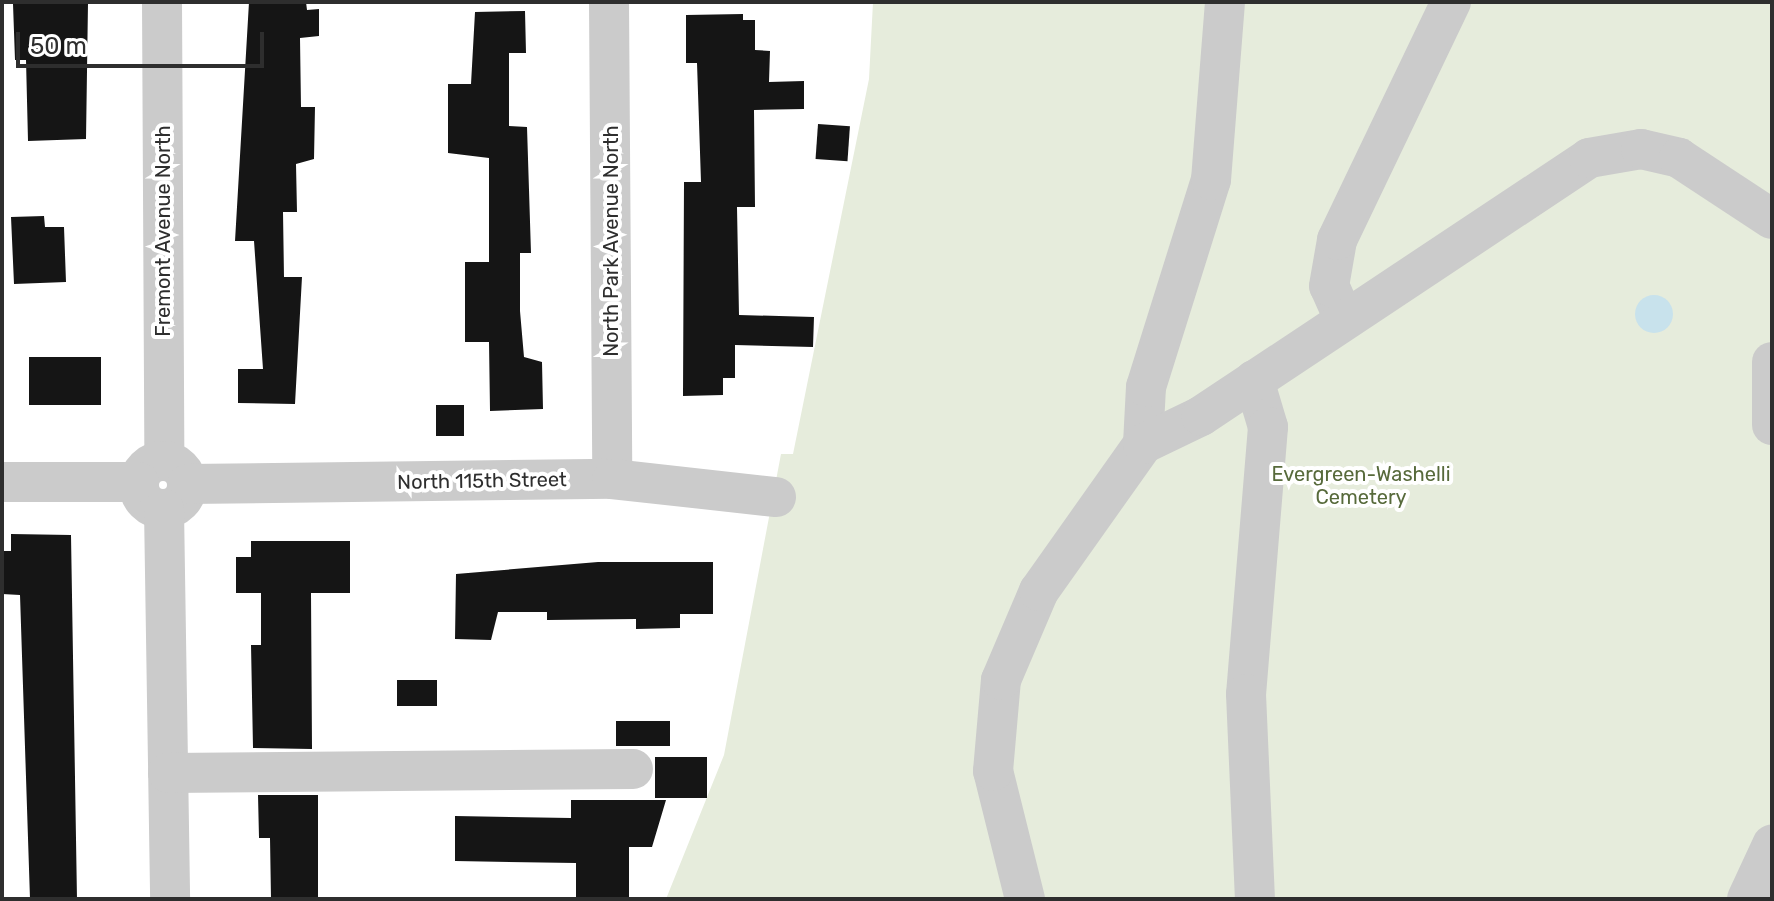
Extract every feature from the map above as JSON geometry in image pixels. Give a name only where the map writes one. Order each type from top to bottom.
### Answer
[{"type":"street","name":"Fremont Avenue North","points":[[162,2],[163,484],[170,899]]},
{"type":"street","name":"North Park Avenue North","points":[[609,2],[612,479]]},
{"type":"street","points":[[1143,444],[1146,387],[1211,180],[1225,2]]},
{"type":"street","points":[[1344,319],[1329,286],[1337,240],[1451,2]]},
{"type":"street","points":[[1025,899],[993,771],[1001,680],[1039,591],[1143,444],[1254,380],[1344,319],[1418,276],[1548,180],[1606,153],[1641,149],[1679,158],[1772,219]]},
{"type":"street","points":[[1772,362],[1772,425]]},
{"type":"street","points":[[1254,380],[1268,427],[1246,694],[1255,899]]},
{"type":"street","name":"North 115th Street","points":[[2,482],[163,484],[612,479],[776,497]]},
{"type":"street","points":[[168,773],[633,769]]},
{"type":"street","points":[[1747,899],[1772,845]]},
{"type":"green space","name":"Evergreen-Washelli Cemetery","points":[[873,2],[1772,2],[1772,899],[666,899],[724,755],[781,454],[793,454],[869,79]]},
{"type":"water","points":[[1654,295],[1668,300],[1673,314],[1668,328],[1654,333],[1640,328],[1635,314],[1640,300]]},
{"type":"building","points":[[249,2],[306,2],[307,10],[319,9],[319,36],[300,38],[301,107],[315,107],[314,159],[296,164],[297,212],[283,212],[284,277],[302,277],[295,404],[238,403],[238,369],[263,369],[254,241],[235,241]]},
{"type":"building","points":[[88,3],[86,139],[28,141],[26,60],[15,60],[13,4]]},
{"type":"building","points":[[525,11],[526,53],[509,53],[509,126],[527,127],[531,253],[520,253],[520,311],[524,357],[542,362],[543,409],[490,411],[489,342],[465,342],[465,262],[489,262],[489,158],[448,153],[448,84],[471,84],[475,12]]},
{"type":"building","points":[[743,14],[743,20],[755,20],[755,50],[770,51],[769,82],[804,81],[804,109],[754,110],[755,207],[737,207],[739,315],[814,317],[813,347],[735,345],[735,378],[723,378],[723,395],[683,396],[684,182],[701,182],[697,63],[686,63],[686,15]]},
{"type":"building","points":[[818,124],[850,126],[847,161],[816,159]]},
{"type":"building","points":[[44,216],[45,227],[64,227],[66,282],[14,284],[11,217]]},
{"type":"building","points":[[29,357],[101,357],[101,405],[29,405]]},
{"type":"building","points":[[436,405],[464,405],[464,436],[436,436]]},
{"type":"building","points":[[11,534],[71,535],[77,899],[30,899],[20,595],[2,594],[2,551],[11,551]]},
{"type":"building","points":[[251,541],[350,541],[350,593],[311,593],[312,749],[253,748],[251,645],[261,645],[261,593],[236,593],[236,557],[251,557]]},
{"type":"building","points":[[598,562],[713,562],[713,614],[680,614],[680,628],[636,629],[636,619],[547,620],[547,612],[498,612],[491,640],[455,639],[456,574]]},
{"type":"building","points":[[397,680],[437,680],[437,706],[397,706]]},
{"type":"building","points":[[616,721],[670,721],[670,746],[616,746]]},
{"type":"building","points":[[655,757],[707,757],[707,798],[655,798]]},
{"type":"building","points":[[258,795],[318,795],[318,899],[271,899],[270,838],[259,838]]},
{"type":"building","points":[[571,800],[666,800],[652,847],[629,847],[629,899],[576,899],[576,863],[455,861],[455,816],[571,818]]}]
